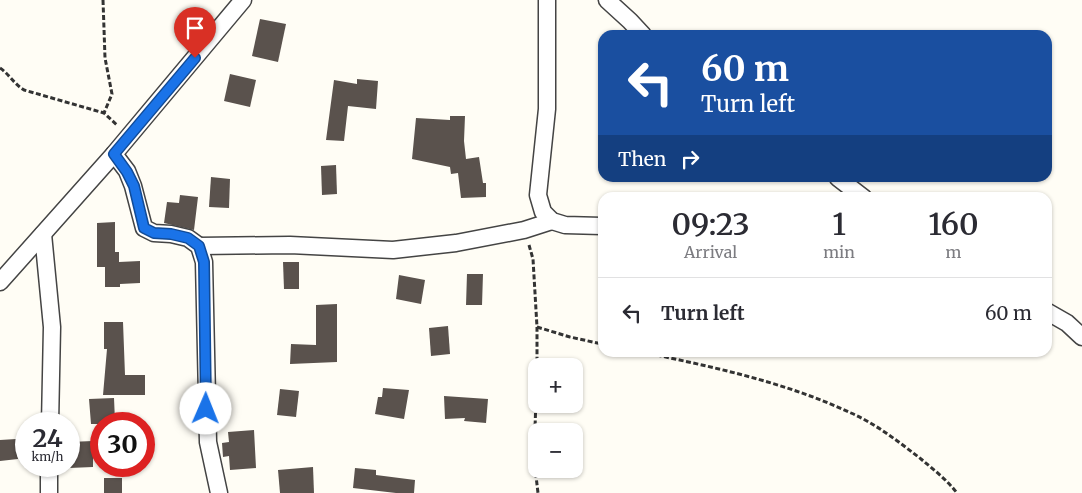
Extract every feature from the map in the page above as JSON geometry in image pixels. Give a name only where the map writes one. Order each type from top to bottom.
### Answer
[{"type":"street","points":[[0,282],[126,141],[243,0]]},
{"type":"street","points":[[547,0],[547,109],[538,195],[543,212],[552,221],[565,225],[598,226]]},
{"type":"street","points":[[607,0],[638,30]]},
{"type":"street","points":[[114,154],[134,186],[144,228],[154,233],[188,238],[199,246],[290,246],[392,250],[456,243],[524,230],[552,221]]},
{"type":"street","points":[[843,182],[856,192]]},
{"type":"street","points":[[43,234],[52,327],[50,412]]},
{"type":"street","points":[[199,246],[204,262],[208,442],[219,493]]},
{"type":"street","points":[[1052,314],[1067,323],[1082,337]]},
{"type":"street","points":[[49,477],[49,493]]},
{"type":"path","points":[[103,0],[105,63],[112,94],[104,113]]},
{"type":"path","points":[[0,68],[24,90],[104,113],[116,124],[126,141]]},
{"type":"path","points":[[524,230],[533,259],[537,327],[536,358]]},
{"type":"path","points":[[537,327],[598,343]]},
{"type":"path","points":[[667,357],[800,391],[852,413],[900,442],[944,479],[957,493]]},
{"type":"path","points":[[536,413],[534,459],[538,493]]},
{"type":"building","points":[[260,19],[286,24],[278,62],[252,56]]},
{"type":"building","points":[[230,74],[256,80],[250,107],[224,101]]},
{"type":"building","points":[[357,79],[378,81],[376,109],[348,106],[344,141],[326,140],[334,80],[357,84]]},
{"type":"building","points":[[450,116],[465,116],[464,141],[466,159],[479,157],[483,183],[486,183],[486,197],[461,198],[458,173],[451,174],[450,167],[412,159],[416,118],[450,120]]},
{"type":"building","points":[[336,165],[337,194],[322,195],[321,166]]},
{"type":"building","points":[[211,177],[230,179],[229,208],[209,207]]},
{"type":"building","points":[[180,195],[198,197],[194,230],[164,223],[167,202],[179,203]]},
{"type":"building","points":[[115,222],[115,252],[119,252],[119,262],[140,261],[140,283],[120,284],[120,287],[105,287],[105,267],[97,267],[97,223]]},
{"type":"building","points":[[283,262],[299,262],[299,289],[284,289]]},
{"type":"building","points":[[467,274],[483,274],[482,305],[466,305]]},
{"type":"building","points":[[399,275],[425,280],[421,304],[396,299]]},
{"type":"building","points":[[337,304],[337,362],[290,364],[291,344],[316,345],[316,305]]},
{"type":"building","points":[[104,322],[123,322],[125,375],[145,375],[145,395],[103,395],[107,349],[104,349]]},
{"type":"building","points":[[448,326],[450,354],[431,356],[429,328]]},
{"type":"building","points":[[383,388],[409,390],[404,419],[375,414],[378,397],[382,397]]},
{"type":"building","points":[[280,389],[299,391],[296,417],[277,415]]},
{"type":"building","points":[[444,396],[488,399],[486,423],[464,421],[465,418],[445,419]]},
{"type":"building","points":[[114,398],[115,412],[90,412],[89,399]]},
{"type":"building","points":[[254,430],[256,468],[230,470],[229,456],[223,457],[222,443],[229,442],[228,432]]},
{"type":"building","points":[[15,439],[15,459],[0,461],[0,440]]},
{"type":"building","points":[[90,441],[90,467],[80,468],[80,442]]},
{"type":"building","points":[[313,467],[314,493],[280,493],[278,470]]},
{"type":"building","points":[[355,468],[376,470],[376,475],[415,480],[414,493],[353,488]]},
{"type":"building","points":[[104,478],[122,478],[122,493],[104,493]]},
{"type":"route","points":[[195,58],[114,154],[134,186],[144,228],[154,233],[188,238],[199,246],[204,262],[207,367],[206,409]]}]
